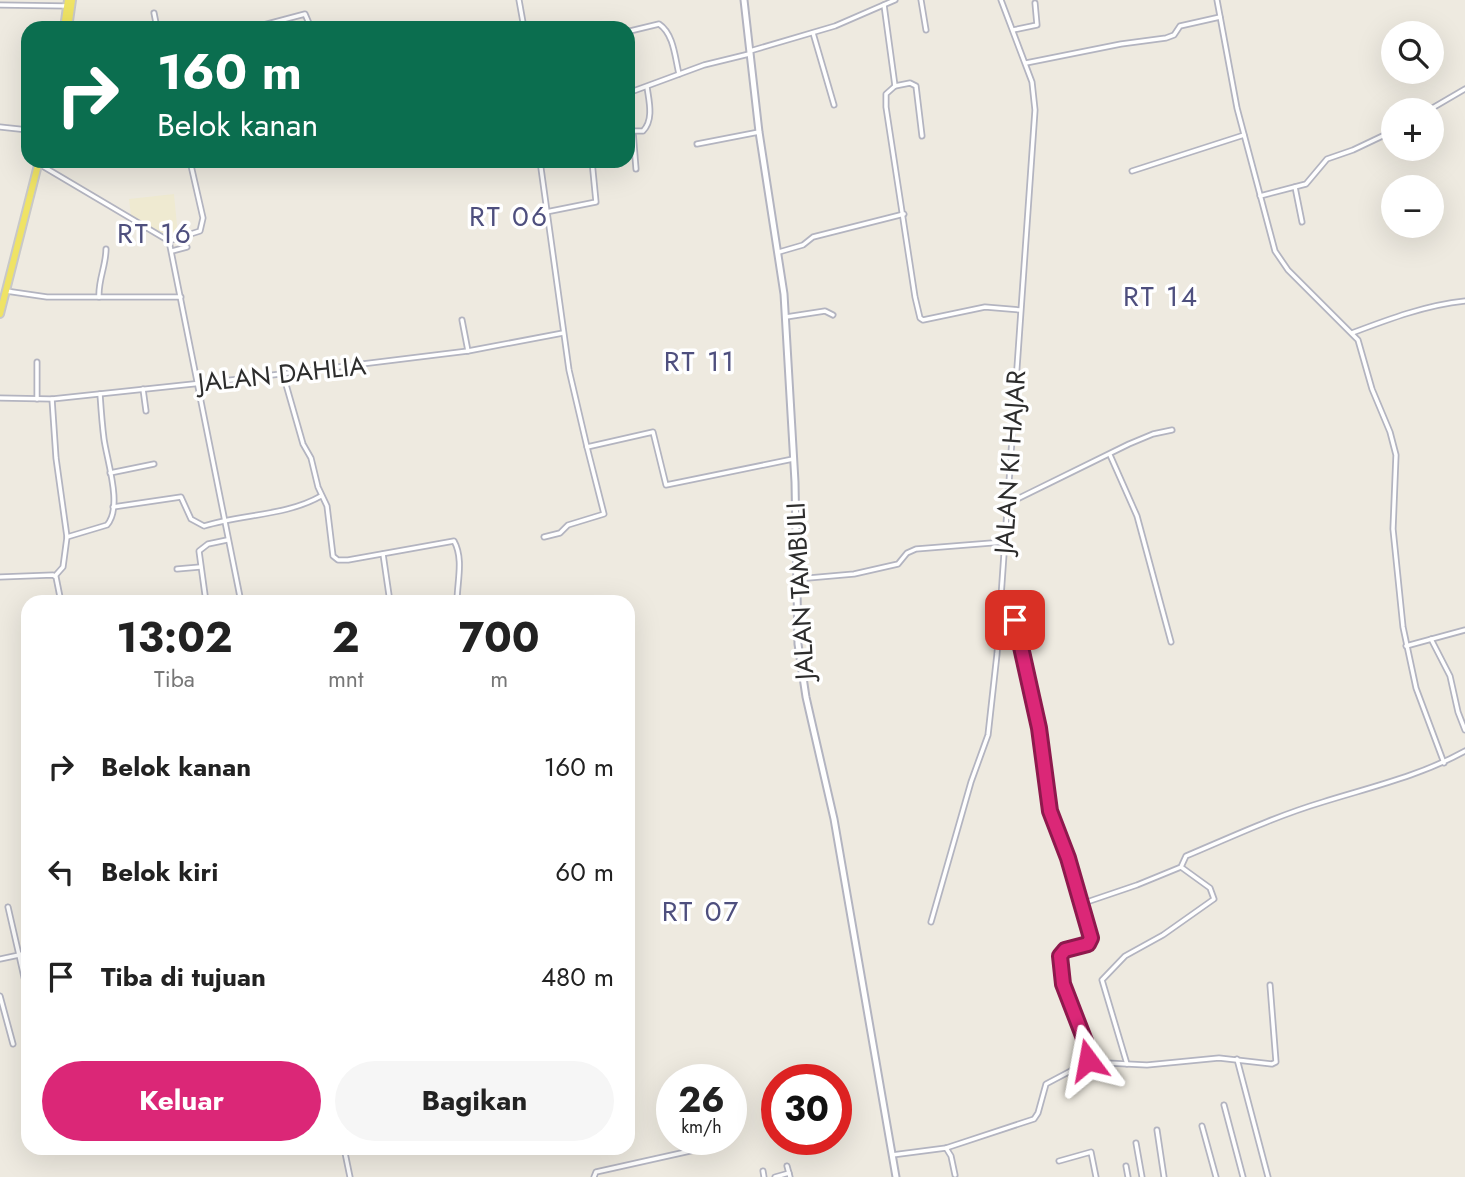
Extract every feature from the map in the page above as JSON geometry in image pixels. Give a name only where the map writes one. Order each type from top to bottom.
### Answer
[{"type":"main road","points":[[67,21],[69,2]]},
{"type":"main road","points":[[0,314],[37,168]]},
{"type":"street","points":[[519,0],[523,21]]},
{"type":"street","name":"JALAN TAMBULI","points":[[744,0],[759,132],[779,252],[786,317],[798,644],[806,697],[834,819],[895,1177]]},
{"type":"street","points":[[635,91],[719,60],[751,53],[813,33],[895,0]]},
{"type":"street","points":[[921,0],[926,30]]},
{"type":"street","name":"JALAN KI HAJAR","points":[[931,922],[971,782],[988,735],[996,666],[1035,110],[1033,86],[1026,63],[1001,0]]},
{"type":"street","points":[[1217,0],[1244,135],[1279,260],[1352,333],[1362,348],[1368,376],[1385,416],[1396,455],[1393,529],[1406,646],[1416,688],[1444,763]]},
{"type":"street","points":[[0,5],[69,2]]},
{"type":"street","points":[[1013,30],[1037,25],[1035,3]]},
{"type":"street","points":[[884,5],[895,86]]},
{"type":"street","points":[[154,13],[156,21]]},
{"type":"street","points":[[281,21],[305,15],[308,21]]},
{"type":"street","points":[[1026,63],[1121,44],[1167,38],[1181,26],[1220,17]]},
{"type":"street","points":[[635,30],[660,24],[664,27],[671,41],[678,74]]},
{"type":"street","points":[[813,33],[834,105]]},
{"type":"street","points":[[922,136],[916,86],[910,83],[895,86],[887,93],[886,98],[916,304],[922,320],[983,307],[1020,310]]},
{"type":"street","points":[[635,131],[642,131],[648,124],[650,107],[647,87]]},
{"type":"street","points":[[1444,101],[1465,89]]},
{"type":"street","points":[[0,127],[21,129]]},
{"type":"street","points":[[697,144],[759,132]]},
{"type":"street","points":[[1132,171],[1244,135]]},
{"type":"street","points":[[1260,197],[1306,184],[1327,159],[1381,136]]},
{"type":"street","points":[[635,163],[636,169]]},
{"type":"street","points":[[49,168],[169,241],[239,595]]},
{"type":"street","points":[[169,241],[201,231],[203,227],[192,168]]},
{"type":"street","points":[[541,168],[573,389],[604,514],[568,525],[564,530],[544,537]]},
{"type":"street","points":[[547,212],[596,202],[593,168]]},
{"type":"street","points":[[1295,187],[1302,222]]},
{"type":"street","points":[[779,252],[803,245],[813,237],[904,214]]},
{"type":"street","points":[[172,251],[187,247]]},
{"type":"street","points":[[99,297],[99,281],[106,260],[106,249]]},
{"type":"street","points":[[6,291],[47,297],[182,297]]},
{"type":"street","points":[[1352,333],[1395,317],[1446,303],[1465,302]]},
{"type":"street","points":[[786,317],[825,311],[833,315]]},
{"type":"street","points":[[463,320],[468,351]]},
{"type":"street","name":"JALAN DAHLIA","points":[[0,398],[52,399],[283,374],[468,351],[563,333]]},
{"type":"street","points":[[37,362],[37,399]]},
{"type":"street","points":[[283,374],[303,444],[311,458],[321,496],[327,506],[328,527],[335,558],[343,561],[454,541],[459,564],[457,595]]},
{"type":"street","points":[[143,389],[146,411]]},
{"type":"street","points":[[67,537],[107,526],[111,520],[113,507],[100,394]]},
{"type":"street","points":[[52,399],[56,458],[67,537],[63,566],[55,576]]},
{"type":"street","points":[[1007,504],[1153,434],[1172,430]]},
{"type":"street","points":[[587,447],[653,432],[666,485],[793,458]]},
{"type":"street","points":[[1110,455],[1138,516],[1171,642]]},
{"type":"street","points":[[110,473],[154,464]]},
{"type":"street","points":[[113,507],[181,497],[191,519],[200,526],[290,507],[321,496]]},
{"type":"street","points":[[205,595],[200,549],[208,544],[227,540]]},
{"type":"street","points":[[797,579],[854,573],[898,564],[907,553],[916,550],[1004,542]]},
{"type":"street","points":[[383,554],[389,595]]},
{"type":"street","points":[[177,569],[200,567]]},
{"type":"street","points":[[0,577],[43,574],[55,576]]},
{"type":"street","points":[[55,576],[59,595]]},
{"type":"street","points":[[999,612],[1013,617],[1016,623],[1039,728],[1050,811],[1068,858],[1091,942],[1062,951],[1060,958],[1066,992],[1089,1056],[1086,1062]]},
{"type":"street","points":[[1406,646],[1465,630]]},
{"type":"street","points":[[1432,639],[1450,676],[1465,730]]},
{"type":"street","points":[[1082,904],[1138,886],[1181,867],[1186,856],[1252,829],[1321,802],[1416,774],[1465,751]]},
{"type":"street","points":[[1127,1064],[1102,980],[1125,956],[1163,935],[1214,899],[1210,888],[1181,867]]},
{"type":"street","points":[[8,906],[21,964]]},
{"type":"street","points":[[0,959],[19,955]]},
{"type":"street","points":[[892,1155],[946,1148],[1034,1119],[1046,1084],[1086,1062],[1147,1065],[1219,1058],[1272,1064],[1276,1062],[1270,985]]},
{"type":"street","points":[[0,996],[13,1044]]},
{"type":"street","points":[[1237,1059],[1268,1177]]},
{"type":"street","points":[[1224,1105],[1243,1177]]},
{"type":"street","points":[[1202,1125],[1216,1177]]},
{"type":"street","points":[[1157,1130],[1164,1177]]},
{"type":"street","points":[[1136,1143],[1142,1177]]},
{"type":"street","points":[[946,1148],[955,1175]]},
{"type":"street","points":[[1059,1161],[1090,1152],[1096,1177]]},
{"type":"street","points":[[345,1155],[349,1177]]},
{"type":"street","points":[[594,1177],[596,1172],[671,1155]]},
{"type":"street","points":[[775,1177],[789,1175],[787,1166]]},
{"type":"street","points":[[1126,1166],[1128,1177]]},
{"type":"street","points":[[763,1171],[764,1177]]},
{"type":"shaded area","points":[[174,194],[178,235],[167,238],[131,216],[129,199]]},
{"type":"district","name":"RT 06","points":[[509,216]]},
{"type":"district","name":"RT 16","points":[[155,233]]},
{"type":"district","name":"RT 14","points":[[1161,296]]},
{"type":"district","name":"RT 11","points":[[700,361]]},
{"type":"district","name":"RT 07","points":[[701,911]]},
{"type":"route","points":[[1015,620],[1039,728],[1050,811],[1079,891],[1091,938],[1088,944],[1062,951],[1060,956],[1063,984],[1085,1041],[1088,1060]]}]
